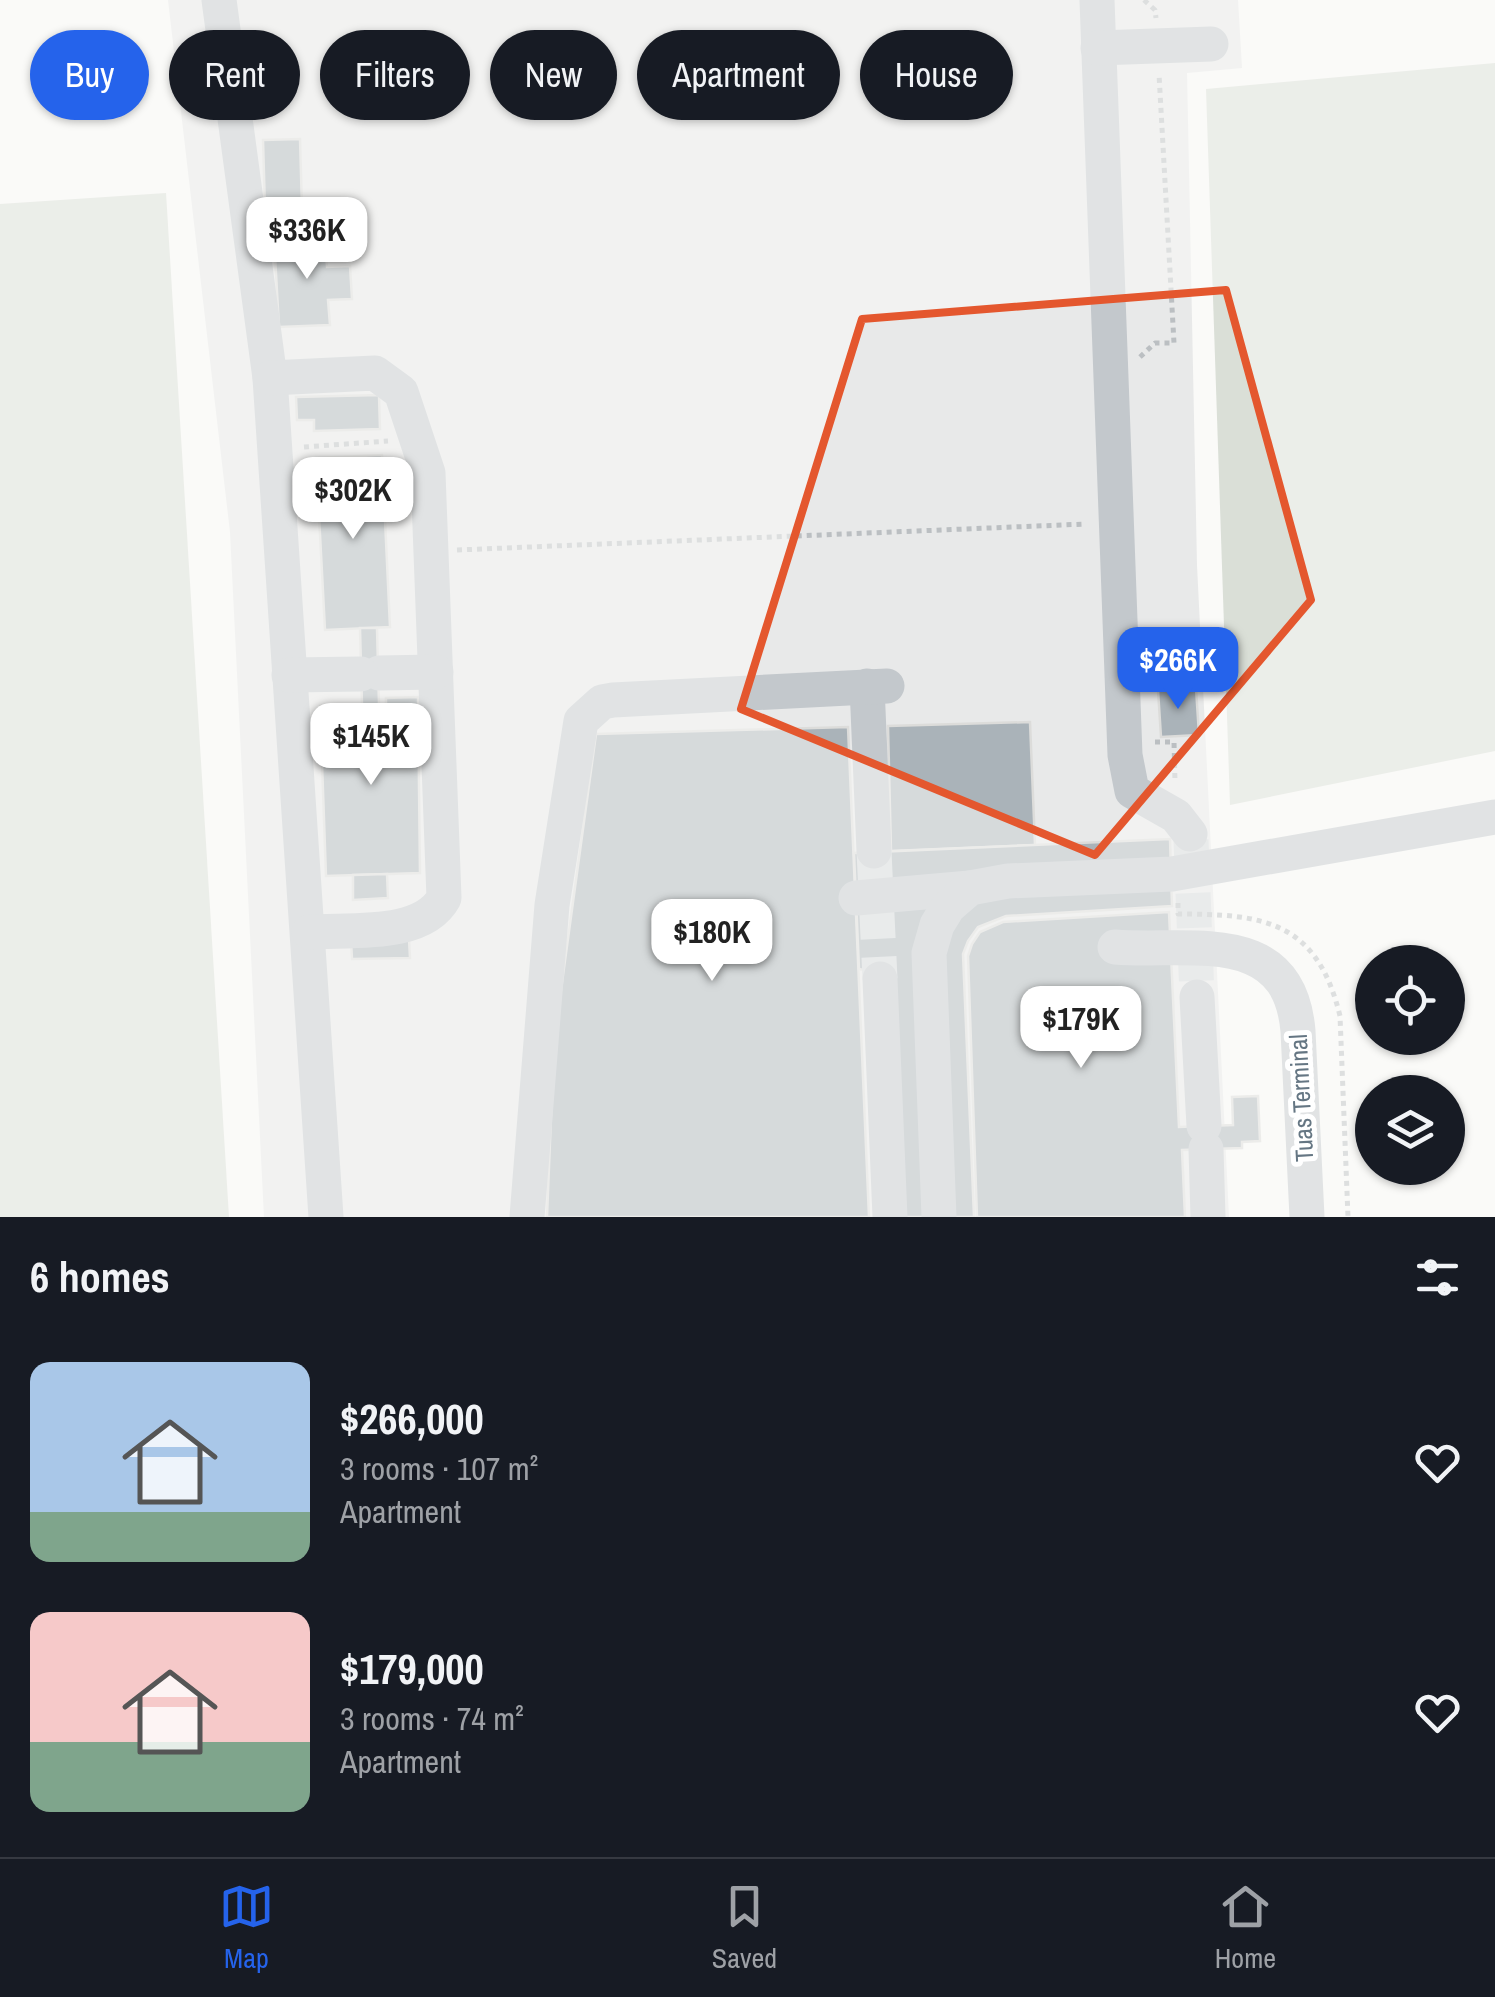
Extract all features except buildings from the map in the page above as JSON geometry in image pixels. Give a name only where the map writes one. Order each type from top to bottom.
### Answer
[{"type":"lane","points":[[219,0],[270,378],[326,1217]]},
{"type":"lane","points":[[1097,0],[1126,755],[1132,791],[1183,825]]},
{"type":"lane","points":[[1098,48],[1211,44]]},
{"type":"lane","points":[[270,378],[375,373],[401,392],[428,472],[444,898],[431,917],[413,924],[309,932]]},
{"type":"lane","points":[[289,675],[436,672]]},
{"type":"lane","points":[[527,1217],[552,905],[581,721],[602,702],[613,700],[877,686],[874,851]]},
{"type":"lane","points":[[856,898],[1008,881],[1172,874],[1495,817]]},
{"type":"lane","points":[[939,1217],[929,953],[942,916],[970,888]]},
{"type":"lane","name":"Tuas Terminal","points":[[1115,947],[1162,951],[1236,949],[1274,972],[1288,990],[1296,1009],[1298,1031],[1307,1217]]},
{"type":"lane","points":[[880,980],[890,1217]]},
{"type":"lane","points":[[1198,997],[1208,1217]]},
{"type":"path","points":[[1132,364],[1155,344],[1174,344],[1155,10],[1144,0]]},
{"type":"path","points":[[274,448],[388,442],[392,499],[404,499]]},
{"type":"path","points":[[453,550],[1095,524]]},
{"type":"path","points":[[1149,742],[1174,742],[1183,825]]},
{"type":"path","points":[[1178,894],[1178,914],[1242,914],[1292,934],[1312,955],[1333,988],[1340,1016],[1348,1217]]},
{"type":"highlighted area","points":[[1226,290],[1311,600],[1095,855],[741,709],[862,319]]},
{"type":"shaded area","points":[[168,0],[1238,0],[1242,68],[1187,73],[1197,565],[1229,1217],[264,1217],[230,532],[182,120],[300,120],[300,30],[171,30]]},
{"type":"shaded area","points":[[1495,63],[1495,751],[1230,805],[1206,89]]},
{"type":"shaded area","points":[[166,193],[229,1217],[0,1217],[0,204]]},
{"type":"tunnel","points":[[1191,840],[1197,997]]},
{"type":"tunnel","points":[[874,851],[880,979]]}]
